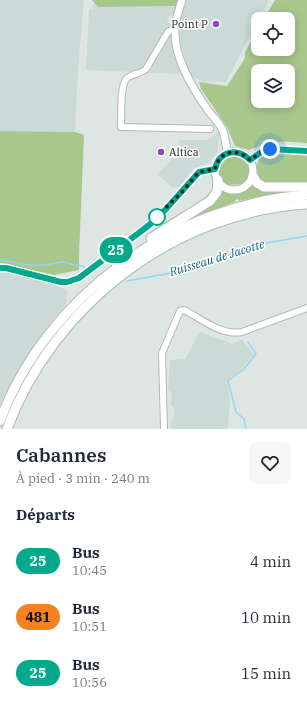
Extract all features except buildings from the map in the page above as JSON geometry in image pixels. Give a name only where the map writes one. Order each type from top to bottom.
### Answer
[{"type":"highway","points":[[253,176],[257,184],[264,187],[307,187]]},
{"type":"highway","points":[[0,421],[16,386],[48,336],[67,314],[110,270],[131,252],[210,201],[217,192],[218,180]]},
{"type":"highway","points":[[93,287],[134,255],[153,243],[192,224],[225,211],[247,205],[307,195]]},
{"type":"highway","points":[[7,429],[24,389],[50,348],[72,320],[100,292],[140,262],[160,249],[189,234],[235,217],[270,209],[307,204]]},
{"type":"highway","points":[[270,209],[279,212],[307,210]]},
{"type":"main road","points":[[182,0],[176,20],[175,30],[178,52],[187,77],[222,129],[228,153]]},
{"type":"main road","points":[[228,153],[240,153],[250,160],[254,171],[250,182],[245,187],[233,190],[227,189],[218,180],[215,169],[219,159],[228,153]]},
{"type":"street","points":[[175,30],[168,32],[146,69],[143,72],[131,76],[125,82],[121,127],[210,129]]},
{"type":"street","points":[[250,160],[264,150],[270,149],[307,151]]},
{"type":"street","points":[[0,268],[61,282],[67,282],[79,278],[148,226],[166,209],[199,172],[215,169]]},
{"type":"street","points":[[164,429],[162,353],[180,311],[184,310],[222,331],[234,333],[242,332],[307,308]]},
{"type":"shaded area","points":[[0,0],[84,0],[78,70],[75,132],[0,131]]},
{"type":"shaded area","points":[[185,0],[269,0],[263,12],[251,12],[251,34],[226,82],[203,82],[192,76],[187,66],[181,45],[180,27]]},
{"type":"shaded area","points":[[93,3],[98,7],[176,6],[173,14],[167,18],[170,27],[166,30],[172,33],[176,61],[181,74],[86,70],[89,9],[92,9]]},
{"type":"shaded area","points":[[219,132],[218,152],[208,163],[194,168],[179,187],[173,188],[158,174],[177,153],[180,140],[208,140]]},
{"type":"shaded area","points":[[0,270],[39,279],[67,290],[66,305],[45,329],[0,404]]},
{"type":"shaded area","points":[[200,332],[233,344],[242,339],[254,355],[241,370],[228,380],[230,402],[228,429],[171,429],[171,421],[174,418],[175,410],[171,404],[172,393],[168,390],[170,360],[185,359]]},
{"type":"green space","points":[[92,0],[178,0],[176,6],[98,7]]},
{"type":"green space","points":[[275,0],[307,0],[307,143],[277,142],[264,144],[249,150],[235,146],[227,127],[201,89],[199,82],[227,86],[245,58],[245,52],[251,41],[251,56],[295,56],[295,12],[268,12]]},
{"type":"green space","points":[[0,131],[75,132],[84,135],[79,270],[54,275],[0,263]]},
{"type":"green space","points":[[267,153],[307,154],[307,183],[264,184],[255,177],[261,157]]},
{"type":"green space","points":[[234,155],[239,156],[247,162],[250,175],[244,184],[226,185],[220,177],[219,167],[224,160]]},
{"type":"green space","points":[[252,183],[294,191],[239,201],[238,199],[235,200],[235,202],[185,220],[219,188],[237,192],[249,187]]},
{"type":"waterway","name":"Ruisseau de Jacotte","points":[[127,281],[176,272],[224,258],[248,246],[307,236]]},
{"type":"waterway","name":"Ruisseau de Jacotte","points":[[0,260],[36,266],[63,262],[85,267]]},
{"type":"waterway","points":[[246,429],[244,419],[236,412],[228,381],[244,369],[256,354],[248,342]]},
{"type":"bus line","name":"25","points":[[0,268],[6,268],[61,282],[67,282],[79,278],[148,226],[166,209],[199,172],[203,170],[215,169],[219,159],[228,153],[240,153],[250,160],[264,150],[270,149],[307,151]]},
{"type":"place","name":"Point P","points":[[216,24]]},
{"type":"place","name":"Altica","points":[[161,152]]},
{"type":"route","points":[[157,217],[154,219],[166,209],[199,172],[203,170],[215,169],[219,159],[223,156],[234,152],[246,156],[250,160],[264,150],[270,149]]}]
